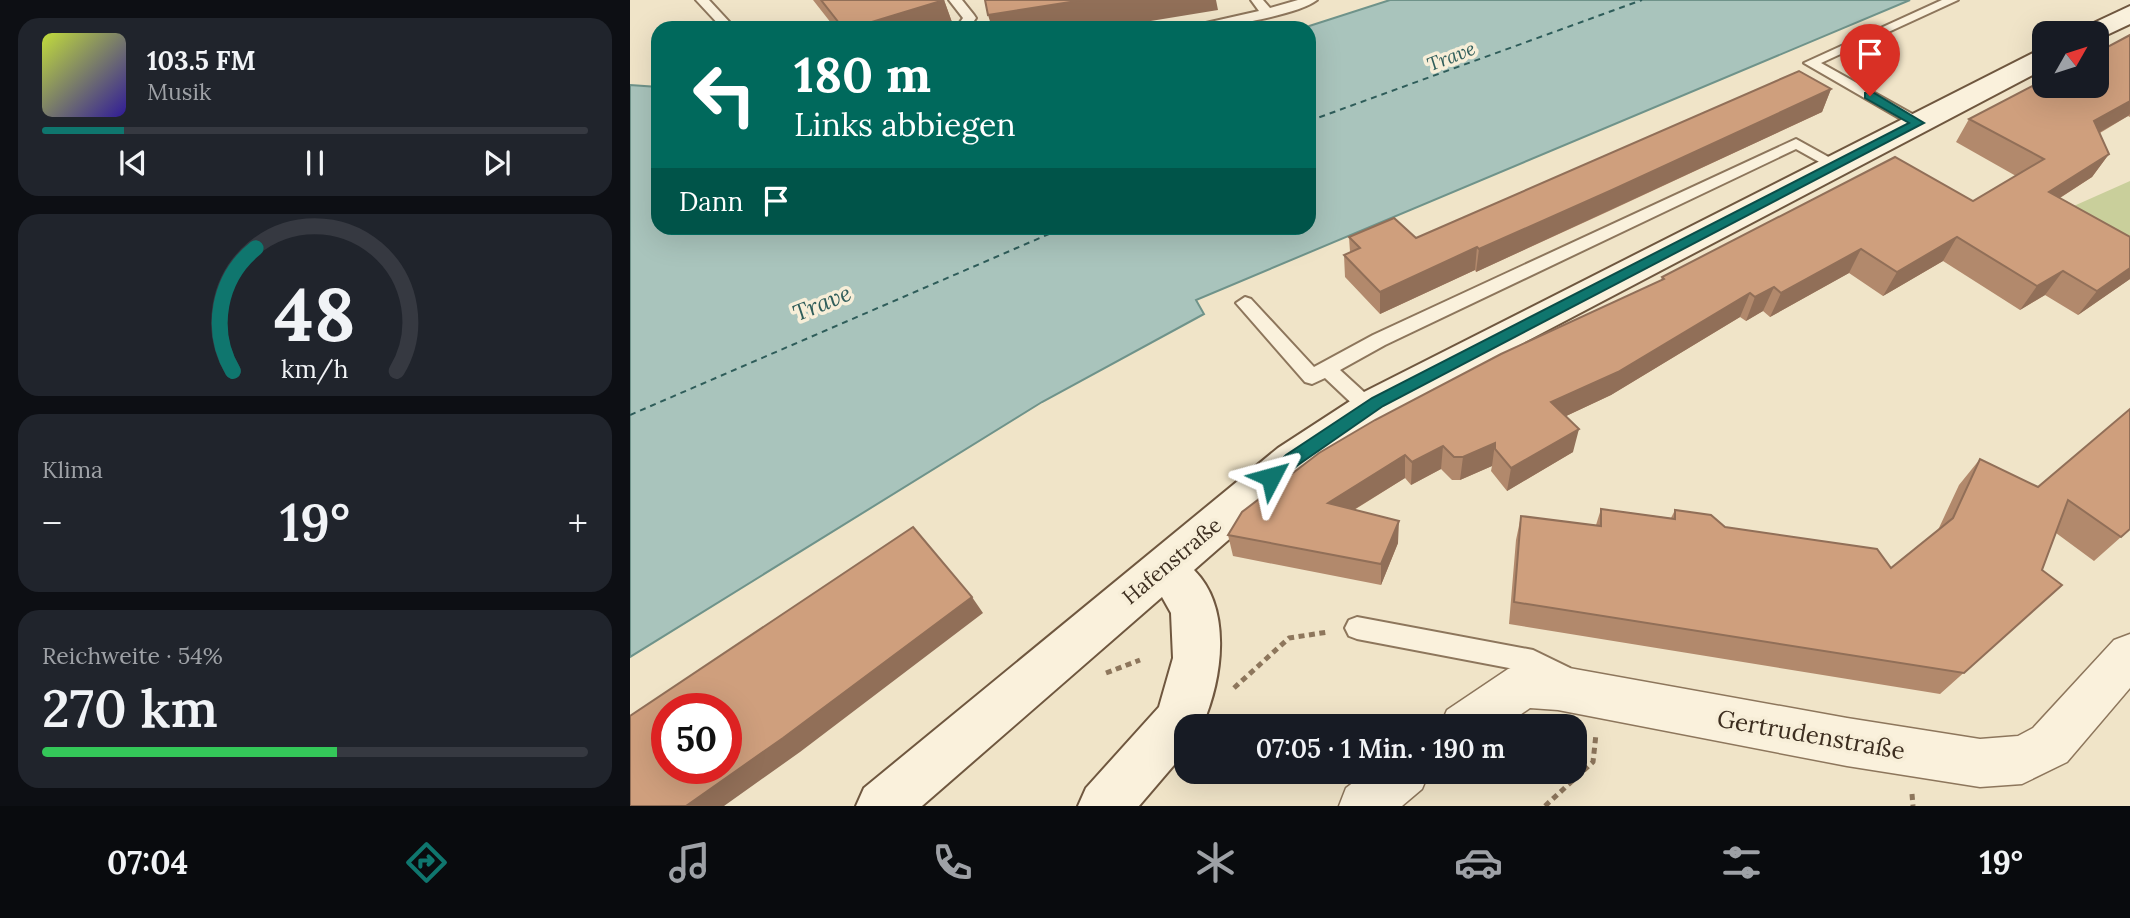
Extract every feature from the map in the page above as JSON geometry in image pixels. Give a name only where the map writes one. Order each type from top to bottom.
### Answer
[{"type":"main road","points":[[2109,24],[2130,14]]},
{"type":"main road","name":"Hafenstraße","points":[[882,806],[1292,460],[1370,408],[1485,344],[2032,64]]},
{"type":"main road","points":[[1104,806],[1180,721],[1197,658],[1194,613],[1184,590],[1163,568]]},
{"type":"street","name":"Gertrudenstraße","points":[[1481,714],[1524,685],[1600,695],[1883,748],[1980,763],[2021,761],[2050,745],[2130,655]]},
{"type":"street","points":[[1364,806],[1391,784]]},
{"type":"lane","points":[[702,0],[722,21]]},
{"type":"lane","points":[[955,0],[970,18],[968,21]]},
{"type":"lane","points":[[1257,0],[1268,13]]},
{"type":"lane","points":[[1233,21],[1311,0]]},
{"type":"lane","points":[[1918,123],[1811,63],[1952,0]]},
{"type":"lane","points":[[1245,303],[1312,377],[1379,340],[1796,143],[1835,165]]},
{"type":"lane","points":[[1327,369],[1370,408]]},
{"type":"lane","points":[[1357,628],[1533,661],[1600,695]]},
{"type":"path","points":[[1231,691],[1289,638],[1357,628]]},
{"type":"path","points":[[1545,806],[1593,762],[1600,695]]},
{"type":"green space","points":[[2130,181],[2130,267],[2058,213]]},
{"type":"water","name":"Trave","points":[[1390,0],[1910,0],[1196,300],[1204,314],[1042,402],[630,657],[630,85],[651,86],[651,235],[1316,235],[1316,24]]},
{"type":"building","points":[[821,0],[944,0],[875,21],[838,21]]},
{"type":"building","points":[[985,0],[1083,0],[988,15]]},
{"type":"building","points":[[2130,35],[2130,101],[2094,121],[2109,154],[2049,192],[2130,237],[2130,268],[2097,291],[2063,271],[2037,286],[1957,237],[1897,272],[1861,249],[1781,293],[1774,287],[1755,297],[1750,293],[1618,372],[1551,402],[1579,429],[1511,468],[1495,449],[1495,443],[1463,457],[1454,457],[1443,446],[1412,462],[1405,455],[1328,503],[1399,521],[1381,564],[1228,535],[1242,512],[1319,453],[1375,420],[1501,354],[1664,279],[1662,277],[1895,157],[1973,201],[2044,159],[1969,119],[2032,86],[2032,98],[2109,98],[2109,46]]},
{"type":"building","points":[[1799,71],[1831,89],[1612,190],[1479,249],[1477,247],[1380,292],[1344,255],[1360,248],[1349,237],[1394,218],[1416,238]]},
{"type":"building","points":[[2130,409],[2130,529],[2121,537],[2068,500],[2042,570],[2062,585],[1964,673],[1514,602],[1521,516],[1601,526],[1601,509],[1675,519],[1675,510],[1711,515],[1725,527],[1877,549],[1891,568],[1953,518],[1980,459],[2038,487]]},
{"type":"building","points":[[913,527],[972,597],[742,767],[742,693],[664,693]]},
{"type":"building","points":[[651,702],[651,784],[717,784],[686,806],[630,806],[630,716]]},
{"type":"ferry route","points":[[1316,118],[1642,0]]},
{"type":"ferry route","points":[[630,415],[1047,235]]},
{"type":"route","points":[[1271,477],[1378,402],[1485,344],[1918,123],[1870,96]]}]
